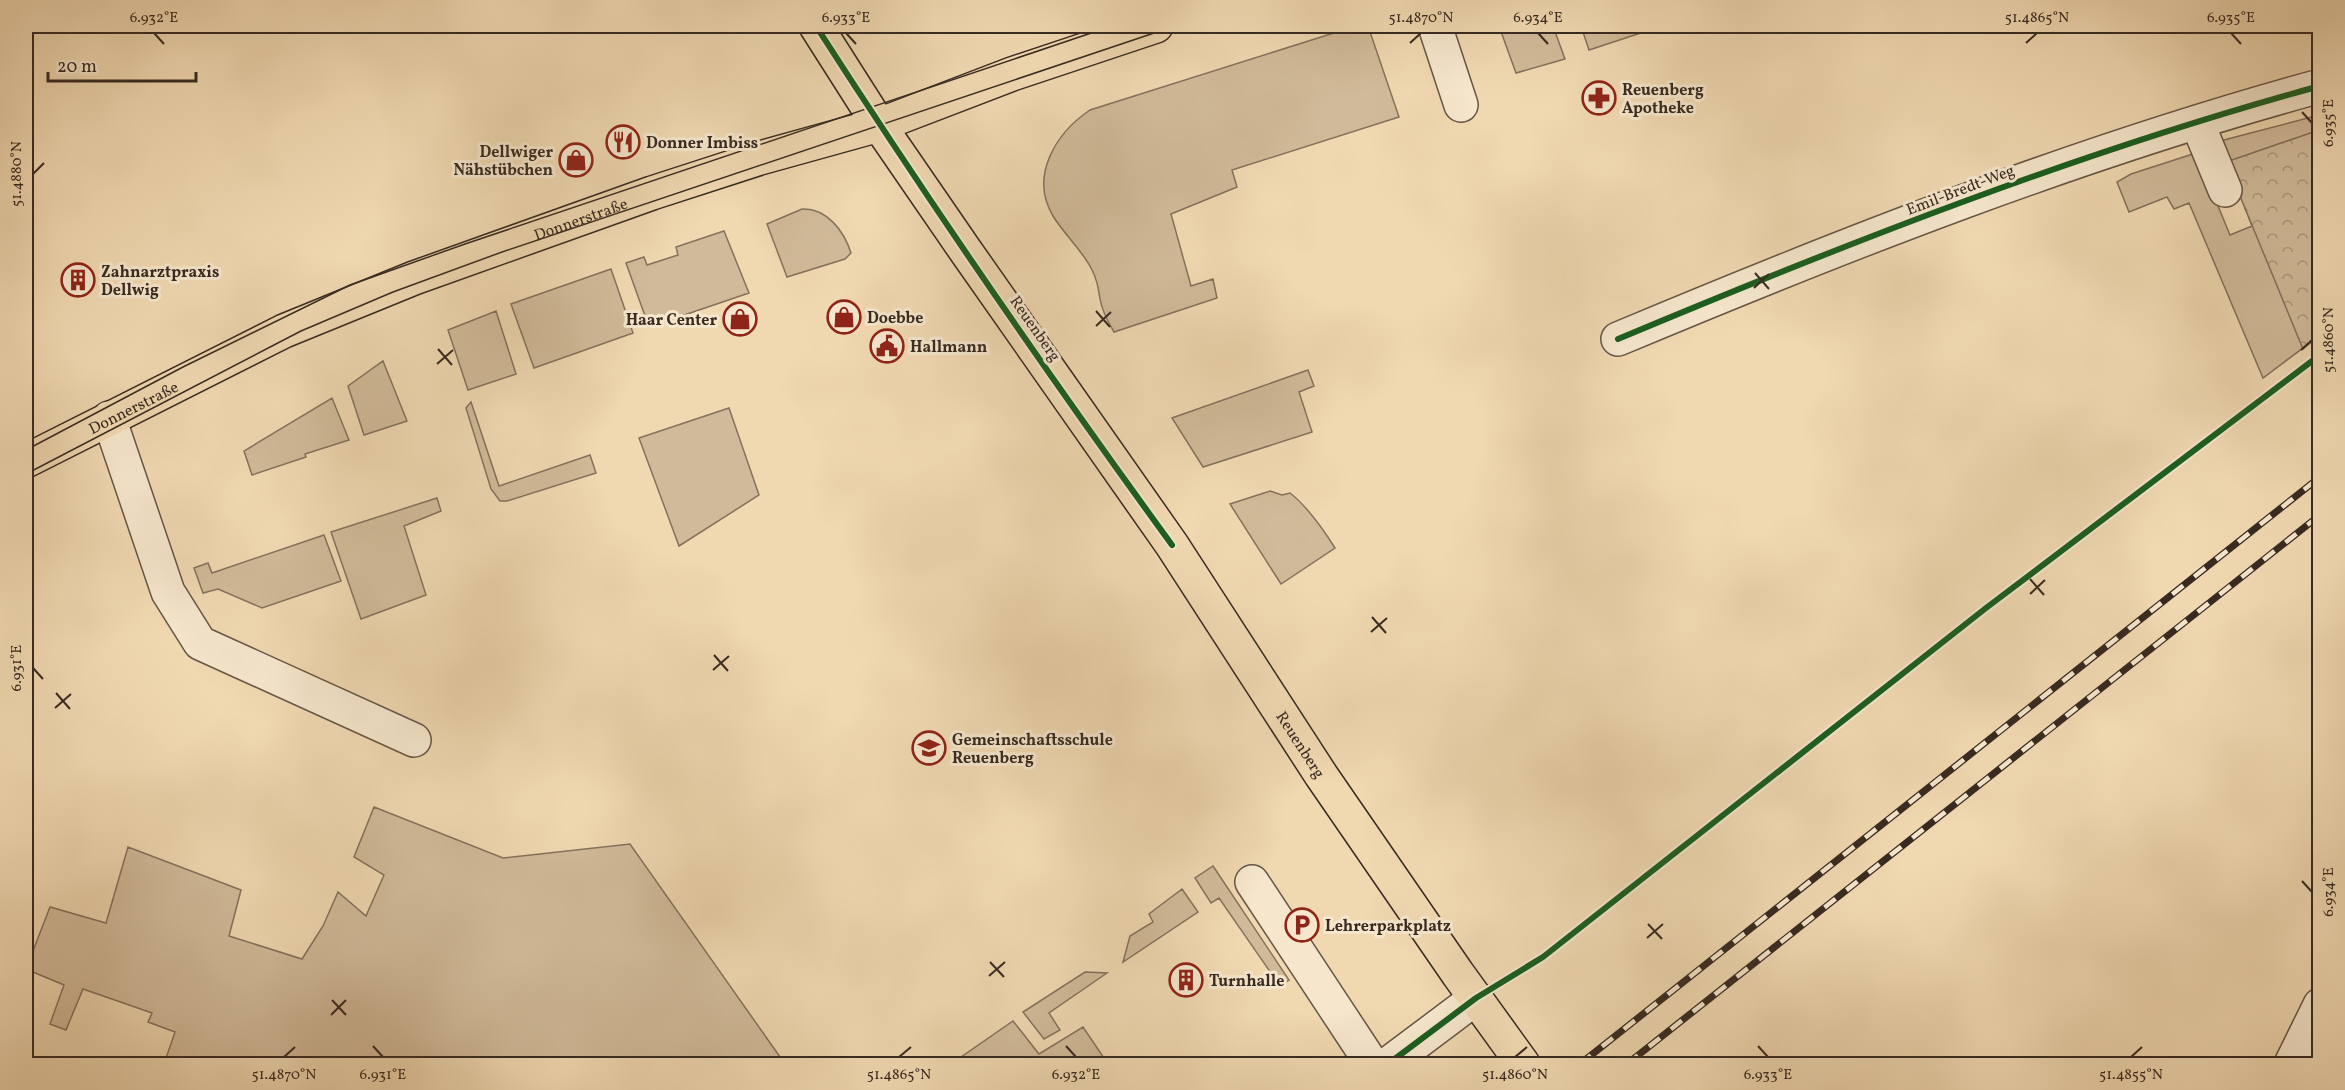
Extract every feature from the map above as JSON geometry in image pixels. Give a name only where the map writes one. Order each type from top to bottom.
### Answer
[{"type":"main road","name":"Reuenberg","points":[[816,26],[879,125],[1056,382],[1172,545],[1321,775],[1523,1065]]},
{"type":"main road","name":"Donnerstraße","points":[[26,461],[284,332],[414,279],[652,193],[760,158],[879,125],[1012,74],[1156,26]]},
{"type":"street","points":[[1435,26],[1461,105]]},
{"type":"street","name":"Emil-Bredt-Weg","points":[[1618,339],[1726,293],[1965,201],[2139,139],[2319,86]]},
{"type":"street","points":[[2197,122],[2225,190]]},
{"type":"street","points":[[109,418],[168,592],[201,643],[414,740]]},
{"type":"street","points":[[1252,882],[1372,1065]]},
{"type":"street","points":[[1388,1065],[1476,998]]},
{"type":"street","points":[[2291,1065],[2319,1005]]},
{"type":"green space","points":[[1356,26],[1368,26],[1399,117],[1232,170],[1237,187],[1171,214],[1191,286],[1213,279],[1217,298],[1114,332],[1102,308],[1097,283],[1091,268],[1057,223],[1046,201],[1045,171],[1057,143],[1066,131],[1090,110]]},
{"type":"green space","points":[[1499,26],[1553,26],[1565,59],[1516,73]]},
{"type":"green space","points":[[1581,26],[1662,26],[1589,50]]},
{"type":"green space","points":[[2319,115],[2319,336],[2263,378],[2189,203],[2174,209],[2167,197],[2129,212],[2117,182],[2131,174],[2196,153],[2230,235],[2252,226],[2220,144],[2224,140]]},
{"type":"green space","points":[[2319,130],[2319,336],[2303,349],[2226,162]]},
{"type":"green space","points":[[802,209],[819,212],[833,222],[844,237],[851,253],[845,259],[787,277],[767,224]]},
{"type":"green space","points":[[724,231],[749,293],[649,327],[626,263],[644,257],[647,265],[678,255],[676,247]]},
{"type":"green space","points":[[611,269],[633,333],[534,368],[511,304]]},
{"type":"green space","points":[[496,311],[516,374],[468,390],[448,330]]},
{"type":"green space","points":[[383,361],[407,421],[364,435],[348,386]]},
{"type":"green space","points":[[1308,370],[1314,386],[1299,392],[1312,432],[1203,467],[1172,418]]},
{"type":"green space","points":[[332,398],[349,440],[252,475],[244,451]]},
{"type":"green space","points":[[471,402],[499,486],[590,455],[596,473],[507,501],[500,501],[491,489],[466,408]]},
{"type":"green space","points":[[729,408],[759,495],[679,546],[639,438]]},
{"type":"green space","points":[[1270,491],[1282,495],[1290,493],[1297,499],[1315,519],[1335,548],[1281,584],[1230,504]]},
{"type":"green space","points":[[437,498],[441,511],[404,526],[426,595],[361,619],[331,532]]},
{"type":"green space","points":[[324,535],[341,581],[262,608],[218,589],[203,593],[194,568],[208,563],[212,573]]},
{"type":"green space","points":[[374,807],[503,858],[630,844],[785,1064],[164,1064],[175,1032],[148,1022],[152,1013],[83,989],[66,1030],[50,1024],[64,985],[26,969],[50,907],[106,923],[128,847],[241,890],[229,936],[302,959],[323,926],[338,892],[366,916],[384,875],[354,857]]},
{"type":"green space","points":[[1213,866],[1289,980],[1280,986],[1219,898],[1211,903],[1195,878]]},
{"type":"green space","points":[[1182,889],[1198,912],[1123,962],[1130,936],[1153,922],[1149,914]]},
{"type":"green space","points":[[1085,972],[1107,973],[1049,1013],[1060,1030],[1044,1039],[1023,1012]]},
{"type":"green space","points":[[1013,1021],[1039,1054],[1083,1027],[1108,1064],[951,1064]]},
{"type":"tram line","points":[[26,450],[183,367],[350,285],[465,244],[1112,26]]},
{"type":"tram line","points":[[26,474],[301,331],[393,292],[502,252],[1175,26]]},
{"type":"railway","points":[[1580,1064],[2320,477]]},
{"type":"railway","points":[[1627,1064],[2320,515]]},
{"type":"cycle path","points":[[816,26],[990,288],[1172,545]]},
{"type":"cycle path","points":[[1618,339],[1790,268],[1964,201],[2141,140],[2320,86]]},
{"type":"cycle path","points":[[1388,1064],[1476,998],[1543,957],[1986,608],[2320,355]]},
{"type":"place","name":"Reuenberg Apotheke","points":[[1599,98]]},
{"type":"place","name":"Donner Imbiss","points":[[623,142]]},
{"type":"place","name":"Dellwiger Nähstübchen","points":[[576,160]]},
{"type":"place","name":"Zahnarztpraxis Dellwig","points":[[78,280]]},
{"type":"place","name":"Doebbe","points":[[844,317]]},
{"type":"place","name":"Haar Center","points":[[740,319]]},
{"type":"place","name":"Hallmann","points":[[887,346]]},
{"type":"place","name":"Gemeinschaftsschule Reuenberg","points":[[929,748]]},
{"type":"place","name":"Lehrerparkplatz","points":[[1302,925]]},
{"type":"place","name":"Turnhalle","points":[[1186,980]]}]
